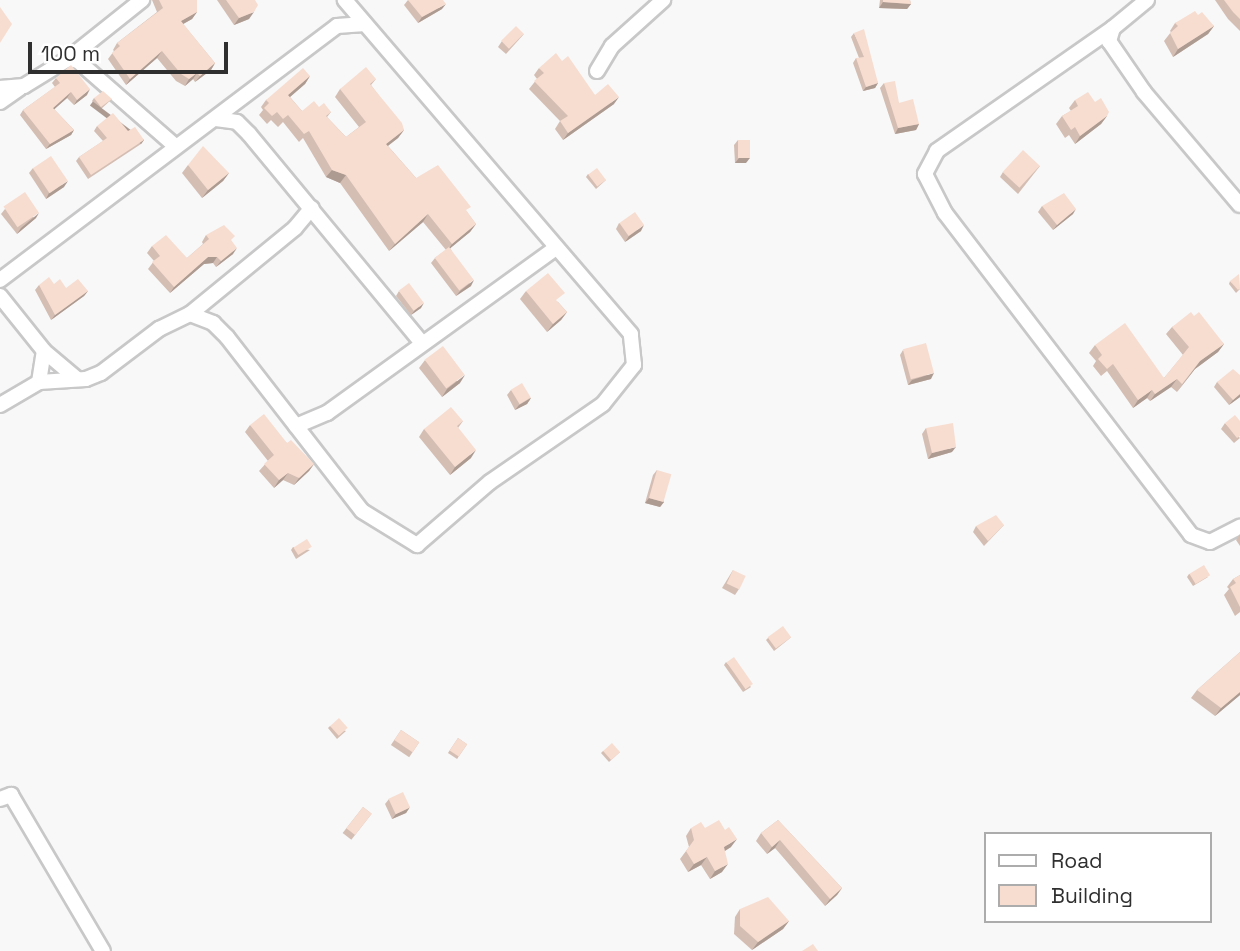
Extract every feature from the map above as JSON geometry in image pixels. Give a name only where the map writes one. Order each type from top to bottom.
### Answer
[{"type":"street","points":[[0,102],[68,59],[142,0]]},
{"type":"street","points":[[597,71],[612,46],[663,0]]},
{"type":"street","points":[[1147,0],[1113,28],[937,151],[925,174],[945,213],[1191,535],[1210,542],[1240,527]]},
{"type":"street","points":[[190,314],[214,323],[227,337],[362,512],[417,545],[490,482],[594,412],[634,365],[633,340],[450,119],[346,1]]},
{"type":"street","points":[[0,280],[174,145],[216,119],[337,26],[346,1]]},
{"type":"street","points":[[337,26],[365,24]]},
{"type":"street","points":[[1113,28],[1109,41],[1120,60],[1240,205]]},
{"type":"street","points":[[68,59],[89,68],[174,145]]},
{"type":"street","points":[[0,88],[24,86]]},
{"type":"street","points":[[216,119],[237,122],[250,134],[422,343]]},
{"type":"street","points":[[0,405],[39,382],[102,373],[159,329],[190,314],[295,228],[312,208]]},
{"type":"street","points":[[296,426],[313,422],[555,249]]},
{"type":"street","points":[[0,296],[44,351],[76,378]]},
{"type":"street","points":[[39,382],[44,351]]},
{"type":"street","points":[[307,442],[313,422]]},
{"type":"street","points":[[0,799],[11,795],[103,951]]},
{"type":"building","points":[[159,0],[197,0],[197,12],[181,21],[215,63],[200,76],[197,73],[189,79],[181,74],[162,51],[130,79],[112,53],[120,46],[117,43],[163,8]]},
{"type":"building","points":[[226,0],[255,0],[258,5],[254,12],[239,18]]},
{"type":"building","points":[[408,0],[443,0],[446,4],[422,17]]},
{"type":"building","points":[[910,0],[911,4],[883,2]]},
{"type":"building","points":[[1224,0],[1240,0],[1240,19],[1233,12]]},
{"type":"building","points":[[0,7],[12,24],[0,43]]},
{"type":"building","points":[[1195,11],[1198,15],[1202,12],[1214,26],[1178,49],[1170,33],[1178,26],[1175,23]]},
{"type":"building","points":[[516,26],[524,34],[509,49],[501,41]]},
{"type":"building","points":[[864,29],[878,83],[866,87],[856,58],[864,57],[854,33]]},
{"type":"building","points":[[556,53],[562,61],[568,56],[595,95],[608,84],[619,97],[568,133],[560,121],[568,116],[534,81],[544,73],[539,68]]},
{"type":"building","points":[[71,65],[90,89],[77,100],[71,92],[53,108],[74,130],[50,144],[23,110],[60,83],[56,78]]},
{"type":"building","points":[[366,67],[376,79],[370,84],[402,123],[404,130],[386,144],[416,178],[438,165],[471,207],[466,210],[476,224],[452,244],[428,214],[395,244],[346,175],[332,170],[309,131],[304,134],[288,115],[283,119],[277,112],[272,116],[264,108],[269,103],[266,100],[303,68],[310,76],[288,95],[302,111],[314,101],[319,107],[324,103],[331,112],[326,116],[346,137],[366,122],[340,89]]},
{"type":"building","points":[[895,81],[899,103],[913,99],[919,124],[898,128],[884,83]]},
{"type":"building","points":[[103,91],[112,99],[101,107],[94,98]]},
{"type":"building","points":[[1088,92],[1095,102],[1101,98],[1109,112],[1080,136],[1075,127],[1071,130],[1062,116],[1078,106],[1075,100]]},
{"type":"building","points":[[113,113],[128,131],[135,127],[144,140],[91,175],[79,157],[107,138],[97,126]]},
{"type":"building","points":[[738,140],[750,140],[750,158],[738,158]]},
{"type":"building","points":[[203,146],[229,173],[208,190],[188,165]]},
{"type":"building","points":[[1023,150],[1040,166],[1019,188],[1003,172]]},
{"type":"building","points":[[51,156],[68,181],[50,193],[33,168]]},
{"type":"building","points":[[597,168],[606,180],[597,187],[588,175]]},
{"type":"building","points":[[25,192],[39,213],[17,227],[3,207]]},
{"type":"building","points":[[1064,193],[1076,209],[1057,225],[1042,206]]},
{"type":"building","points":[[635,212],[644,225],[629,236],[619,223]]},
{"type":"building","points":[[224,225],[235,236],[231,240],[237,248],[221,261],[217,257],[208,257],[174,287],[152,262],[160,256],[152,246],[166,235],[187,258],[209,239],[206,235]]},
{"type":"building","points":[[449,247],[474,280],[459,291],[435,258]]},
{"type":"building","points":[[548,273],[565,293],[556,300],[567,312],[553,324],[526,291]]},
{"type":"building","points":[[1239,274],[1240,288],[1238,290],[1230,281]]},
{"type":"building","points":[[49,277],[54,284],[60,279],[66,288],[78,279],[88,291],[55,315],[39,285]]},
{"type":"building","points":[[409,283],[424,303],[414,311],[399,291]]},
{"type":"building","points":[[1191,312],[1194,316],[1199,312],[1224,344],[1200,361],[1182,384],[1177,379],[1155,394],[1152,390],[1138,400],[1113,364],[1107,369],[1098,359],[1102,355],[1095,345],[1125,323],[1164,378],[1189,347],[1172,327]]},
{"type":"building","points":[[926,343],[934,373],[911,379],[903,349]]},
{"type":"building","points":[[443,346],[465,375],[446,389],[425,360]]},
{"type":"building","points":[[1233,369],[1240,375],[1240,394],[1233,400],[1217,382]]},
{"type":"building","points":[[522,383],[531,398],[520,404],[511,390]]},
{"type":"building","points":[[451,407],[463,421],[457,426],[476,450],[455,467],[424,429]]},
{"type":"building","points":[[264,414],[287,443],[291,440],[314,464],[299,478],[288,473],[279,480],[264,464],[274,455],[250,425]]},
{"type":"building","points":[[1235,415],[1240,421],[1240,436],[1237,438],[1225,423]]},
{"type":"building","points":[[953,423],[956,447],[932,453],[926,428]]},
{"type":"building","points":[[657,470],[671,474],[663,502],[649,498]]},
{"type":"building","points":[[996,515],[1004,525],[988,541],[976,526]]},
{"type":"building","points":[[307,539],[312,547],[298,555],[293,547]]},
{"type":"building","points":[[1204,565],[1210,575],[1196,584],[1189,574]]},
{"type":"building","points":[[733,570],[746,576],[739,590],[727,584]]},
{"type":"building","points":[[1240,575],[1240,607],[1230,587],[1236,583],[1233,579]]},
{"type":"building","points":[[783,626],[791,637],[776,648],[768,637]]},
{"type":"building","points":[[1240,652],[1240,692],[1221,708],[1197,690]]},
{"type":"building","points":[[734,657],[753,684],[746,689],[727,662]]},
{"type":"building","points":[[339,718],[348,728],[339,736],[330,726]]},
{"type":"building","points":[[401,730],[419,742],[413,752],[394,740]]},
{"type":"building","points":[[458,738],[467,744],[459,757],[450,750]]},
{"type":"building","points":[[612,743],[620,752],[611,760],[603,751]]},
{"type":"building","points":[[403,792],[410,807],[396,814],[388,799]]},
{"type":"building","points":[[363,807],[372,814],[355,835],[346,828]]},
{"type":"building","points":[[719,820],[725,830],[729,827],[737,839],[724,847],[728,864],[715,871],[707,857],[694,864],[686,851],[694,840],[691,828],[701,822],[705,828]]},
{"type":"building","points":[[778,820],[842,888],[830,899],[780,840],[772,847],[761,833]]},
{"type":"building","points":[[768,897],[789,921],[758,942],[740,926],[740,909]]},
{"type":"building","points":[[813,944],[818,951],[802,951]]}]
